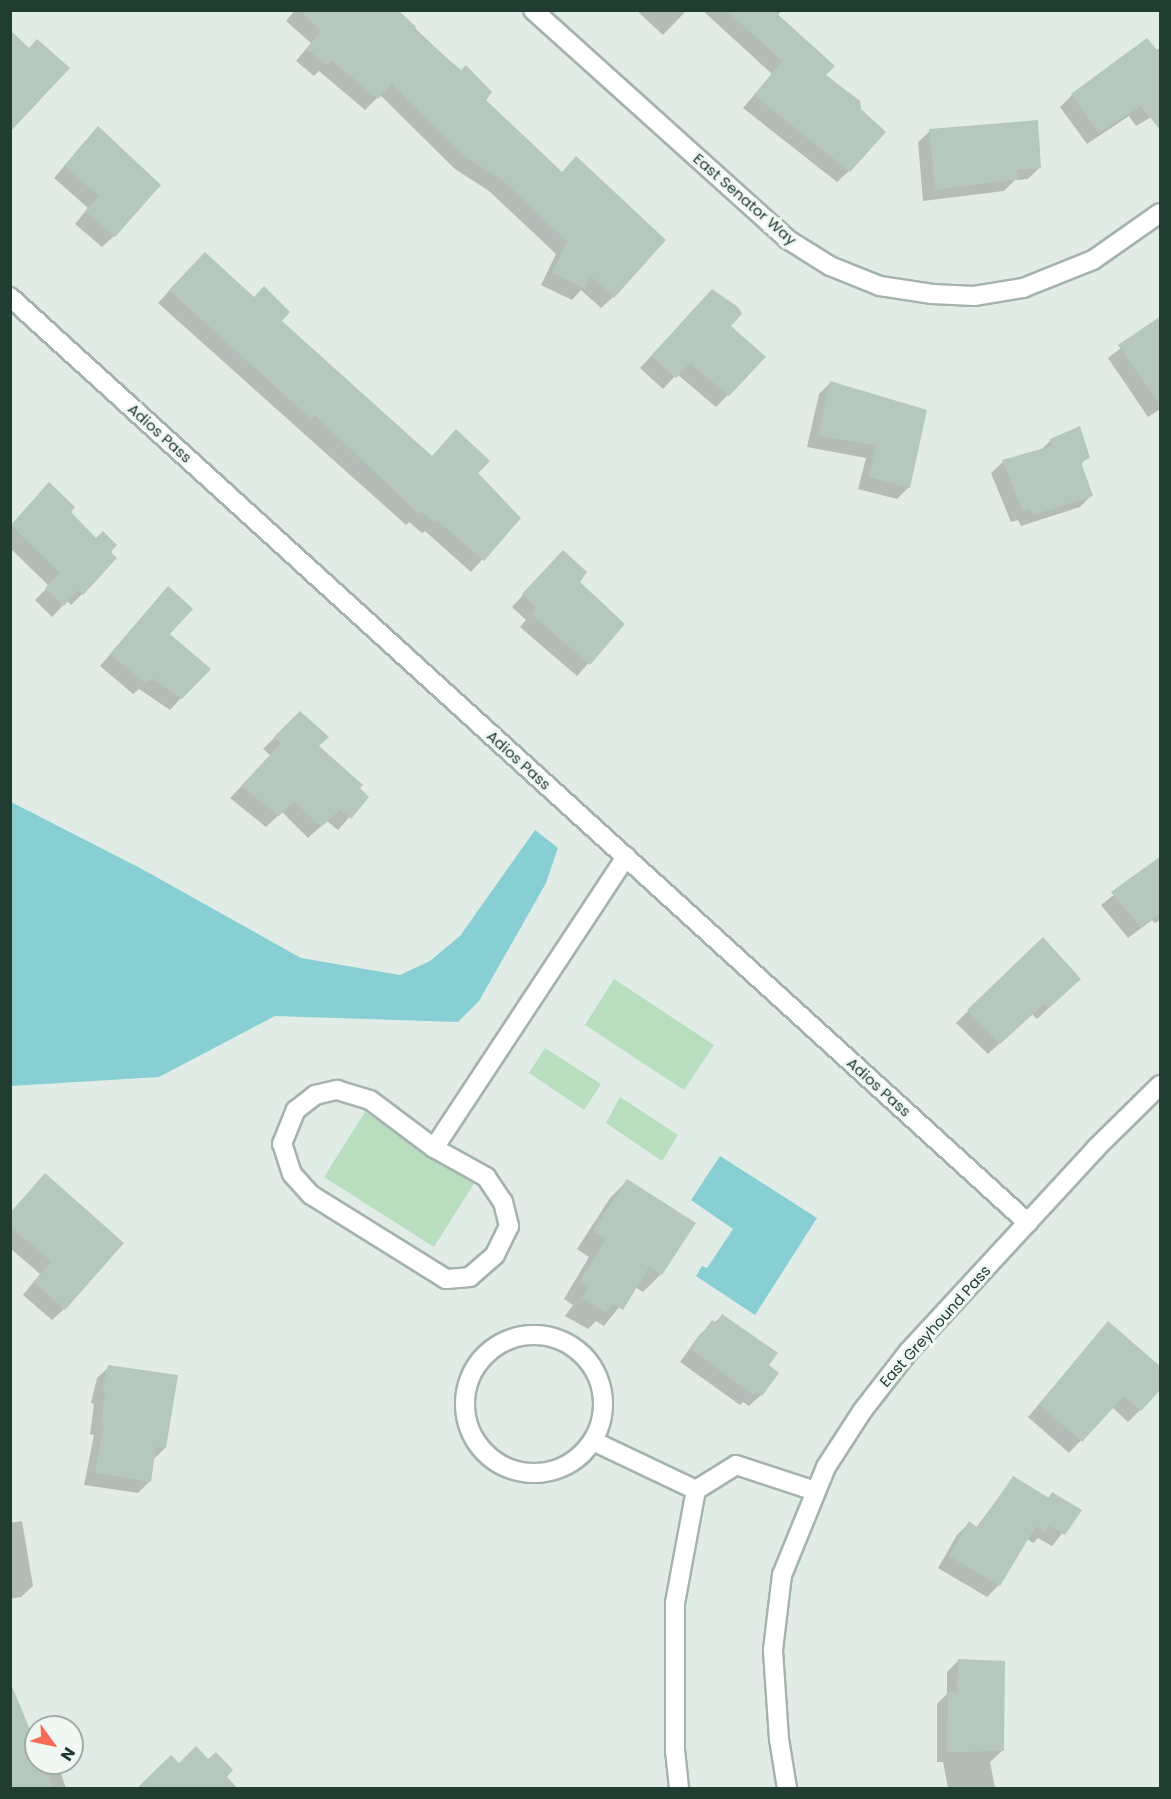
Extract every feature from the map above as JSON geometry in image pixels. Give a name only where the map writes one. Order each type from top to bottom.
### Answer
[{"type":"street","name":"East Senator Way","points":[[533,10],[787,239],[831,266],[880,286],[932,294],[974,296],[1023,288],[1093,260],[1161,213]]},
{"type":"street","name":"Adios Pass","points":[[10,297],[1028,1223]]},
{"type":"street","points":[[434,1148],[626,857]]},
{"type":"street","name":"East Greyhound Pass","points":[[788,1788],[779,1739],[773,1650],[782,1575],[815,1491],[863,1410],[909,1352],[1096,1148],[1161,1085]]},
{"type":"street","points":[[337,1090],[370,1100],[434,1148],[486,1177],[503,1202],[509,1226],[495,1255],[470,1277],[446,1280],[311,1195],[292,1174],[282,1144],[296,1110],[315,1095],[337,1090]]},
{"type":"street","points":[[521,1336],[544,1336],[575,1349],[597,1375],[603,1397],[602,1420],[593,1441],[578,1459],[558,1469],[536,1474],[513,1471],[493,1460],[477,1444],[466,1412],[470,1378],[482,1359],[499,1345],[521,1336]]},
{"type":"street","points":[[593,1441],[696,1490]]},
{"type":"street","points":[[679,1788],[675,1752],[675,1603],[696,1490],[736,1465],[815,1491]]},
{"type":"green space","points":[[614,979],[714,1045],[684,1090],[585,1025]]},
{"type":"green space","points":[[545,1048],[601,1084],[584,1110],[529,1073]]},
{"type":"green space","points":[[620,1097],[678,1135],[662,1161],[606,1123]]},
{"type":"green space","points":[[365,1112],[475,1182],[434,1247],[324,1177]]},
{"type":"water","points":[[11,802],[140,868],[301,958],[400,975],[430,961],[460,936],[535,830],[558,848],[546,883],[479,1001],[458,1022],[275,1016],[159,1077],[11,1086]]},
{"type":"water","points":[[720,1156],[817,1218],[755,1315],[696,1276],[702,1266],[707,1268],[733,1229],[691,1200]]},
{"type":"building","points":[[299,10],[398,10],[416,27],[414,30],[461,70],[466,65],[492,92],[486,100],[562,172],[576,156],[666,240],[614,298],[590,276],[585,289],[552,273],[567,241],[501,179],[467,158],[392,84],[378,99],[331,60],[327,65],[306,49],[321,31]]},
{"type":"building","points":[[726,10],[773,10],[835,66],[826,75],[860,101],[861,109],[886,132],[850,172],[754,95],[782,61]]},
{"type":"building","points":[[10,30],[29,48],[37,39],[70,68],[10,132]]},
{"type":"building","points":[[1147,38],[1161,55],[1161,131],[1141,106],[1099,133],[1071,94]]},
{"type":"building","points":[[1038,120],[1041,168],[1017,170],[1018,179],[935,190],[929,129]]},
{"type":"building","points":[[98,126],[161,185],[115,237],[85,211],[99,196],[64,166]]},
{"type":"building","points":[[205,252],[254,297],[264,286],[290,312],[282,321],[432,456],[456,429],[490,461],[478,473],[521,518],[484,561],[437,520],[435,523],[421,511],[419,514],[315,415],[311,419],[169,290]]},
{"type":"building","points":[[712,289],[738,307],[742,314],[731,326],[766,357],[729,396],[690,363],[676,378],[651,356]]},
{"type":"building","points":[[1161,316],[1161,406],[1118,345]]},
{"type":"building","points":[[830,381],[927,410],[910,488],[869,477],[876,446],[818,435]]},
{"type":"building","points":[[1080,426],[1090,458],[1081,462],[1093,496],[1033,515],[1030,509],[1023,511],[1002,460],[1052,446],[1050,439]]},
{"type":"building","points":[[49,482],[75,507],[71,512],[96,538],[103,531],[117,545],[111,552],[117,558],[83,595],[78,590],[64,606],[45,588],[60,573],[11,525]]},
{"type":"building","points":[[563,550],[587,572],[580,582],[625,624],[590,665],[531,614],[536,607],[522,594]]},
{"type":"building","points":[[168,586],[193,609],[170,634],[211,669],[182,699],[152,678],[146,684],[110,654]]},
{"type":"building","points":[[300,711],[329,737],[319,746],[363,785],[360,788],[369,797],[351,819],[340,810],[321,827],[294,801],[279,816],[241,786],[281,743],[274,737]]},
{"type":"building","points":[[1161,856],[1161,912],[1141,927],[1111,892]]},
{"type":"building","points":[[1043,937],[1081,979],[1049,1008],[1044,1004],[1000,1044],[967,1010]]},
{"type":"building","points":[[45,1173],[124,1243],[65,1310],[34,1282],[51,1261],[10,1227],[10,1213]]},
{"type":"building","points":[[627,1179],[696,1223],[662,1275],[649,1267],[623,1310],[612,1303],[606,1313],[582,1298],[589,1287],[580,1281],[606,1239],[593,1231]]},
{"type":"building","points":[[722,1314],[778,1353],[769,1365],[779,1373],[762,1396],[756,1391],[753,1395],[691,1349],[712,1320],[717,1323]]},
{"type":"building","points":[[1108,1321],[1161,1367],[1161,1389],[1141,1411],[1124,1396],[1082,1442],[1039,1404]]},
{"type":"building","points":[[108,1365],[178,1375],[166,1448],[156,1447],[151,1482],[95,1473],[104,1423],[101,1423],[105,1392],[102,1391]]},
{"type":"building","points":[[1013,1476],[1049,1498],[1052,1492],[1082,1510],[1065,1535],[1049,1526],[1045,1533],[1036,1526],[1000,1586],[949,1556],[969,1521],[978,1528]]},
{"type":"building","points":[[958,1659],[1005,1661],[1004,1751],[947,1752],[948,1691],[957,1693]]},
{"type":"building","points":[[11,1684],[24,1715],[24,1775],[49,1775],[54,1788],[10,1788]]},
{"type":"building","points":[[196,1746],[208,1759],[216,1752],[233,1770],[226,1778],[237,1788],[137,1788],[171,1755],[179,1763]]}]
